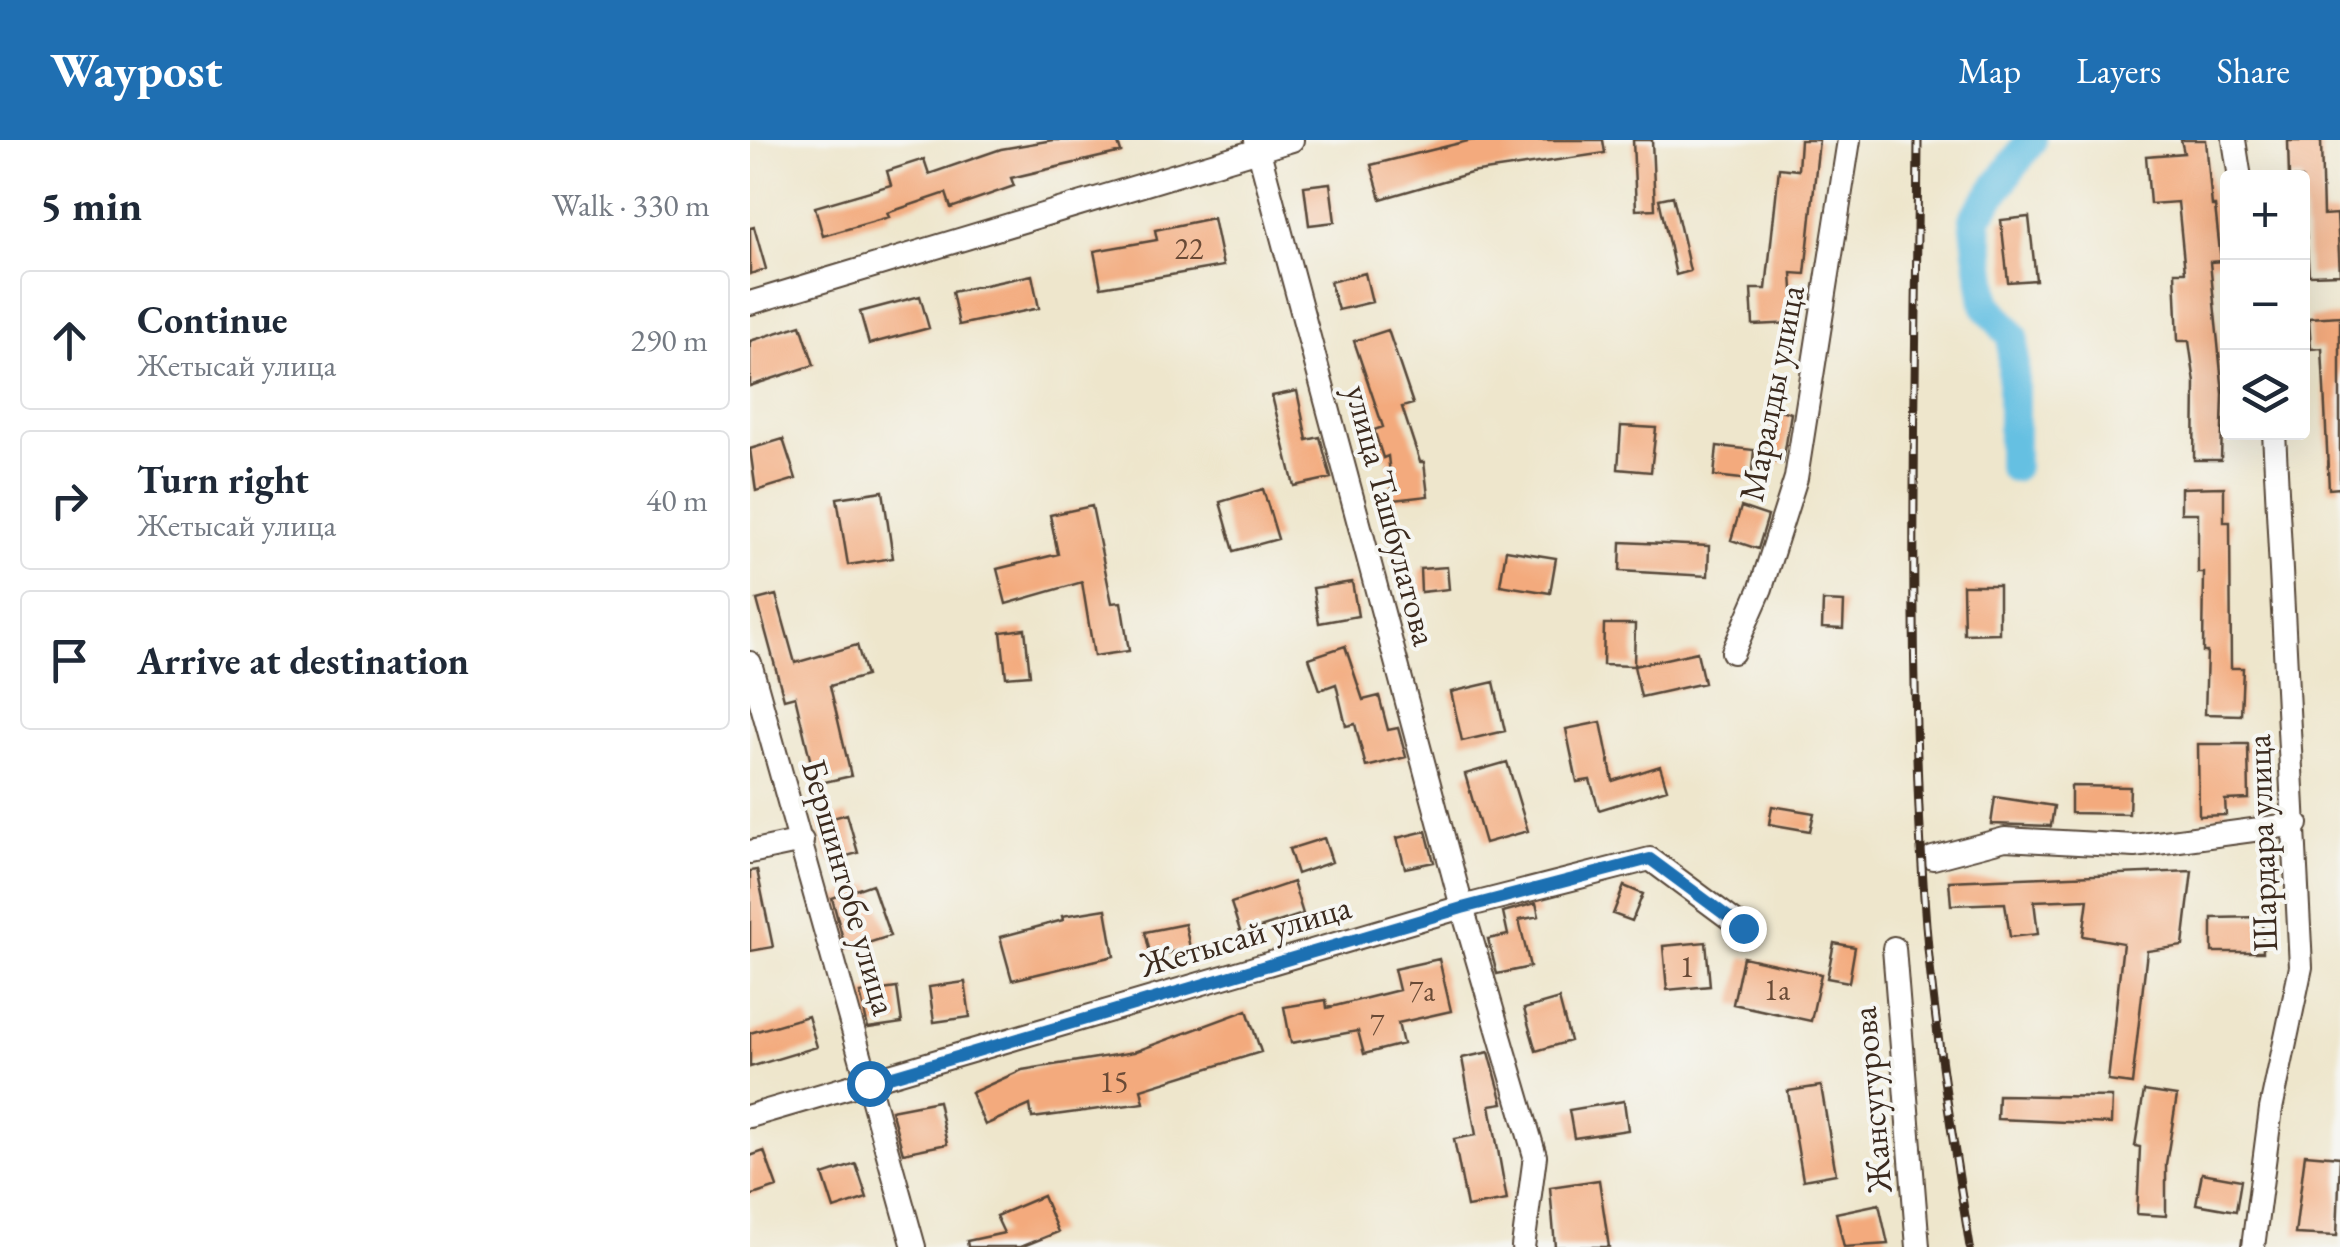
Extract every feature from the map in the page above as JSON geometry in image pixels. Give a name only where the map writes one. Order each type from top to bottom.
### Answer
[{"type":"street","points":[[750,303],[1258,145],[1292,140]]},
{"type":"street","name":"Маралды улица","points":[[1733,652],[1760,588],[1796,478],[1849,140]]},
{"type":"street","points":[[2234,140],[2239,170]]},
{"type":"street","name":"улица Ташбулатова","points":[[1258,145],[1462,908],[1535,1156],[1523,1247]]},
{"type":"street","name":"Шардара улица","points":[[2253,1247],[2270,1109],[2301,968],[2297,824],[2274,440]]},
{"type":"street","name":"Бершинтобе улица","points":[[750,663],[914,1247]]},
{"type":"street","points":[[1933,858],[2006,839],[2135,846],[2297,824]]},
{"type":"street","points":[[750,852],[802,841]]},
{"type":"street","name":"Жетысай улица","points":[[750,1116],[1462,908],[1650,859],[1743,928]]},
{"type":"street","name":"Жансугурова","points":[[1894,948],[1918,1247]]},
{"type":"building","points":[[1053,140],[1117,140],[1121,152],[1011,178],[1014,186],[951,208],[946,193],[887,213],[889,217],[823,236],[815,207],[891,185],[887,171],[924,159],[929,174],[1001,149]]},
{"type":"building","points":[[1472,140],[1603,140],[1605,153],[1471,173],[1381,199],[1371,165]]},
{"type":"building","points":[[1633,140],[1652,140],[1655,209],[1636,210]]},
{"type":"building","points":[[1800,140],[1819,140],[1805,274],[1792,273],[1795,323],[1753,325],[1751,289],[1766,289],[1779,168],[1798,170]]},
{"type":"building","points":[[2181,140],[2206,140],[2220,252],[2220,261],[2210,262],[2220,364],[2221,460],[2194,460],[2195,383],[2189,341],[2178,341],[2175,272],[2185,272],[2178,202],[2150,204],[2146,156],[2184,153]]},
{"type":"building","points":[[2288,141],[2321,141],[2323,215],[2337,214],[2340,274],[2310,275],[2310,170],[2289,170]]},
{"type":"building","points":[[1330,183],[1335,222],[1309,225],[1304,186]]},
{"type":"building","points":[[1673,196],[1690,271],[1676,275],[1659,199]]},
{"type":"building","points":[[2029,217],[2036,280],[2008,282],[2001,220]]},
{"type":"building","points":[[1213,218],[1223,266],[1101,287],[1094,251],[1157,240],[1155,230]]},
{"type":"building","points":[[754,227],[766,269],[750,274],[750,228]]},
{"type":"building","points":[[1365,273],[1372,302],[1338,310],[1330,282]]},
{"type":"building","points":[[1032,275],[1039,308],[959,325],[952,292]]},
{"type":"building","points":[[920,296],[929,328],[869,344],[860,312]]},
{"type":"building","points":[[2340,316],[2340,488],[2329,489],[2322,348],[2311,349],[2310,318]]},
{"type":"building","points":[[801,325],[814,365],[750,386],[750,341]]},
{"type":"building","points":[[1388,330],[1413,404],[1402,407],[1420,462],[1424,462],[1428,496],[1393,500],[1388,456],[1383,458],[1374,430],[1383,427],[1354,341]]},
{"type":"building","points":[[1297,391],[1307,440],[1320,437],[1331,478],[1294,486],[1272,396]]},
{"type":"building","points":[[1776,409],[1791,413],[1783,463],[1762,457]]},
{"type":"building","points":[[1621,426],[1656,428],[1651,472],[1618,469]]},
{"type":"building","points":[[783,439],[796,479],[756,491],[750,449]]},
{"type":"building","points":[[1717,446],[1754,450],[1751,480],[1714,476]]},
{"type":"building","points":[[2224,487],[2224,522],[2230,522],[2231,668],[2243,668],[2241,715],[2205,714],[2207,652],[2203,652],[2204,573],[2198,573],[2198,513],[2181,513],[2181,488]]},
{"type":"building","points":[[1263,489],[1278,539],[1234,551],[1220,502]]},
{"type":"building","points":[[883,491],[893,558],[848,565],[837,498]]},
{"type":"building","points":[[1092,506],[1112,603],[1121,602],[1129,651],[1094,656],[1082,582],[1006,604],[997,569],[1058,554],[1050,515]]},
{"type":"building","points":[[1741,507],[1768,516],[1758,549],[1731,540]]},
{"type":"building","points":[[1621,542],[1709,546],[1708,576],[1620,571]]},
{"type":"building","points":[[1506,550],[1556,558],[1550,593],[1500,585]]},
{"type":"building","points":[[1447,567],[1449,589],[1421,592],[1420,569]]},
{"type":"building","points":[[1352,582],[1358,616],[1319,623],[1313,588]]},
{"type":"building","points":[[1963,585],[1999,585],[1999,633],[1964,634]]},
{"type":"building","points":[[776,595],[795,663],[857,645],[866,676],[830,686],[851,776],[816,784],[795,696],[784,699],[757,600]]},
{"type":"building","points":[[1823,601],[1844,602],[1843,629],[1822,628]]},
{"type":"building","points":[[1604,624],[1635,624],[1634,666],[1603,665]]},
{"type":"building","points":[[1025,629],[1030,675],[1006,677],[1001,632]]},
{"type":"building","points":[[1345,646],[1363,700],[1379,696],[1388,730],[1398,728],[1406,757],[1366,767],[1355,724],[1346,726],[1336,684],[1320,690],[1309,658]]},
{"type":"building","points":[[1697,652],[1704,683],[1641,697],[1634,666]]},
{"type":"building","points":[[1494,682],[1505,731],[1462,741],[1451,692]]},
{"type":"building","points":[[1601,722],[1613,781],[1660,766],[1667,789],[1599,810],[1590,780],[1577,782],[1566,729]]},
{"type":"building","points":[[2198,744],[2248,744],[2249,799],[2225,800],[2226,815],[2199,816]]},
{"type":"building","points":[[1507,762],[1528,831],[1485,843],[1465,774]]},
{"type":"building","points":[[2071,786],[2130,787],[2129,814],[2071,813]]},
{"type":"building","points":[[1995,797],[2054,806],[2051,826],[1991,824]]},
{"type":"building","points":[[1772,806],[1814,813],[1810,831],[1769,824]]},
{"type":"building","points":[[847,814],[858,853],[829,861],[818,822]]},
{"type":"building","points":[[1426,831],[1434,862],[1405,868],[1397,838]]},
{"type":"building","points":[[1324,838],[1332,862],[1297,874],[1289,849]]},
{"type":"building","points":[[757,870],[773,947],[750,951],[750,871]]},
{"type":"building","points":[[2192,871],[2183,946],[2147,951],[2132,1084],[2108,1081],[2123,943],[2083,936],[2088,899],[2034,901],[2038,934],[2010,937],[2005,903],[1951,905],[1949,881]]},
{"type":"building","points":[[1293,882],[1303,914],[1241,934],[1231,903]]},
{"type":"building","points":[[872,884],[890,936],[846,950],[832,898]]},
{"type":"building","points":[[1624,886],[1643,894],[1632,921],[1613,914]]},
{"type":"building","points":[[1536,903],[1539,916],[1519,920],[1530,967],[1497,974],[1488,939],[1508,935],[1503,912]]},
{"type":"building","points":[[1106,909],[1114,956],[1012,980],[1000,937],[1063,920],[1062,916]]},
{"type":"building","points":[[2262,917],[2263,952],[2212,952],[2212,918]]},
{"type":"building","points":[[1185,924],[1190,948],[1151,957],[1145,932]]},
{"type":"building","points":[[1706,942],[1710,986],[1667,990],[1663,946]]},
{"type":"building","points":[[1834,943],[1855,947],[1849,982],[1827,978]]},
{"type":"building","points":[[1743,957],[1821,974],[1811,1021],[1733,1004]]},
{"type":"building","points":[[1439,959],[1451,1011],[1398,1023],[1403,1044],[1364,1054],[1358,1031],[1291,1043],[1284,1007],[1326,1000],[1327,1008],[1399,990],[1394,969]]},
{"type":"building","points":[[965,982],[970,1017],[934,1022],[929,987]]},
{"type":"building","points":[[897,988],[902,1023],[868,1028],[860,993]]},
{"type":"building","points":[[1559,999],[1570,1041],[1536,1051],[1524,1009]]},
{"type":"building","points":[[1247,1010],[1261,1052],[1141,1089],[1144,1103],[1032,1118],[1030,1105],[985,1125],[971,1093],[1022,1070],[1134,1052]]},
{"type":"building","points":[[808,1016],[817,1047],[750,1067],[750,1033]]},
{"type":"building","points":[[1489,1052],[1503,1103],[1490,1105],[1507,1200],[1467,1207],[1454,1139],[1476,1135],[1462,1058]]},
{"type":"building","points":[[1821,1086],[1836,1174],[1803,1180],[1788,1091]]},
{"type":"building","points":[[2144,1091],[2177,1096],[2166,1164],[2166,1216],[2137,1214],[2140,1147],[2135,1146]]},
{"type":"building","points":[[1998,1095],[2112,1097],[2111,1124],[1997,1119]]},
{"type":"building","points":[[938,1101],[947,1144],[903,1153],[891,1110]]},
{"type":"building","points":[[1624,1101],[1628,1130],[1574,1138],[1569,1110]]},
{"type":"building","points":[[764,1151],[777,1187],[750,1196],[750,1156]]},
{"type":"building","points":[[2305,1154],[2340,1157],[2337,1236],[2295,1234]]},
{"type":"building","points":[[856,1164],[867,1198],[834,1209],[823,1175]]},
{"type":"building","points":[[2202,1173],[2241,1180],[2236,1211],[2196,1204]]},
{"type":"building","points":[[1599,1180],[1609,1247],[1555,1247],[1550,1187]]},
{"type":"building","points":[[1043,1196],[1058,1232],[1021,1247],[968,1247],[967,1241],[1004,1233],[996,1216]]},
{"type":"building","points":[[1879,1204],[1888,1244],[1844,1247],[1836,1213]]},
{"type":"waterway","points":[[2013,466],[2013,337],[1986,304],[1975,218],[2031,140]]},
{"type":"railway","points":[[1918,140],[1914,533],[1920,827],[1934,1006],[1970,1247]]},
{"type":"route","points":[[869,1083],[1462,908],[1650,859],[1743,928]]}]
